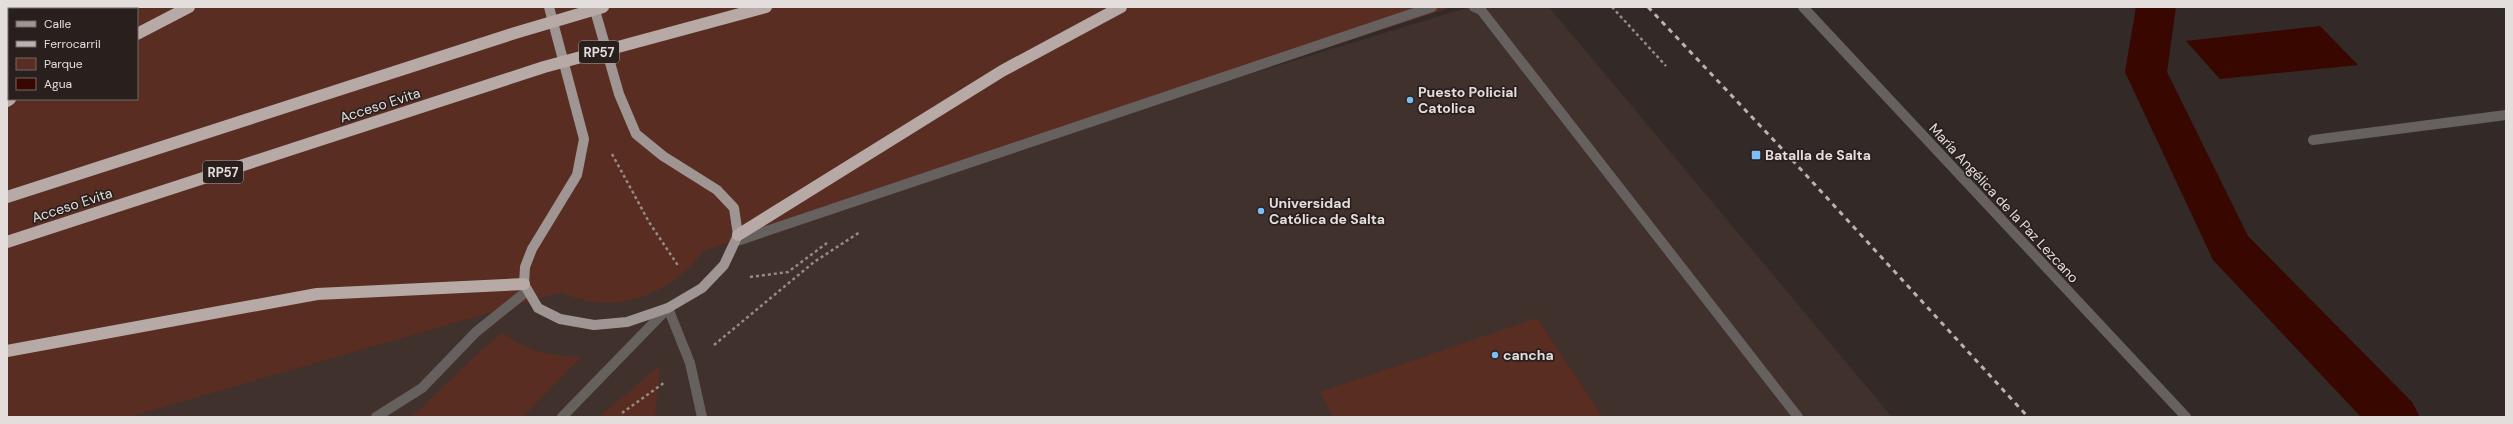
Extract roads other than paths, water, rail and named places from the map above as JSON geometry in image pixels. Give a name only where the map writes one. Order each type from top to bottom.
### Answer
[{"type":"highway","points":[[138,33],[189,7]]},
{"type":"highway","name":"Acceso Evita","points":[[7,197],[421,63],[603,7]]},
{"type":"highway","points":[[737,238],[1002,71],[1121,7]]},
{"type":"highway","name":"Acceso Evita","points":[[7,242],[544,67],[764,8]]},
{"type":"highway","points":[[7,351],[317,294],[526,288]]},
{"type":"main road","points":[[549,7],[584,140],[577,175],[532,248],[525,267],[526,288],[538,308],[560,319],[594,325],[627,322],[668,308],[702,288],[724,265],[737,238],[734,208],[717,190],[663,156],[636,134],[619,94],[594,7]]},
{"type":"street","points":[[737,238],[1432,7]]},
{"type":"street","points":[[1474,7],[1481,10],[1798,417]]},
{"type":"street","name":"María Angélica de la Paz Lezcano","points":[[1803,7],[2186,417]]},
{"type":"street","points":[[2313,140],[2506,115]]},
{"type":"street","points":[[376,417],[422,388],[476,332],[526,288]]},
{"type":"street","points":[[562,417],[668,308],[690,363],[702,417]]},
{"type":"water","points":[[2320,26],[2358,65],[2220,79],[2186,41]]},
{"type":"waterway","points":[[2156,7],[2146,72],[2230,247],[2394,417]]},
{"type":"railway","points":[[1648,7],[1784,151],[2028,417]]},
{"type":"place","name":"Puesto Policial Catolica","points":[[1410,100]]},
{"type":"place","name":"Batalla de Salta","points":[[1756,155]]},
{"type":"place","name":"Universidad Católica de Salta","points":[[1261,211]]},
{"type":"place","name":"cancha","points":[[1495,355]]}]
